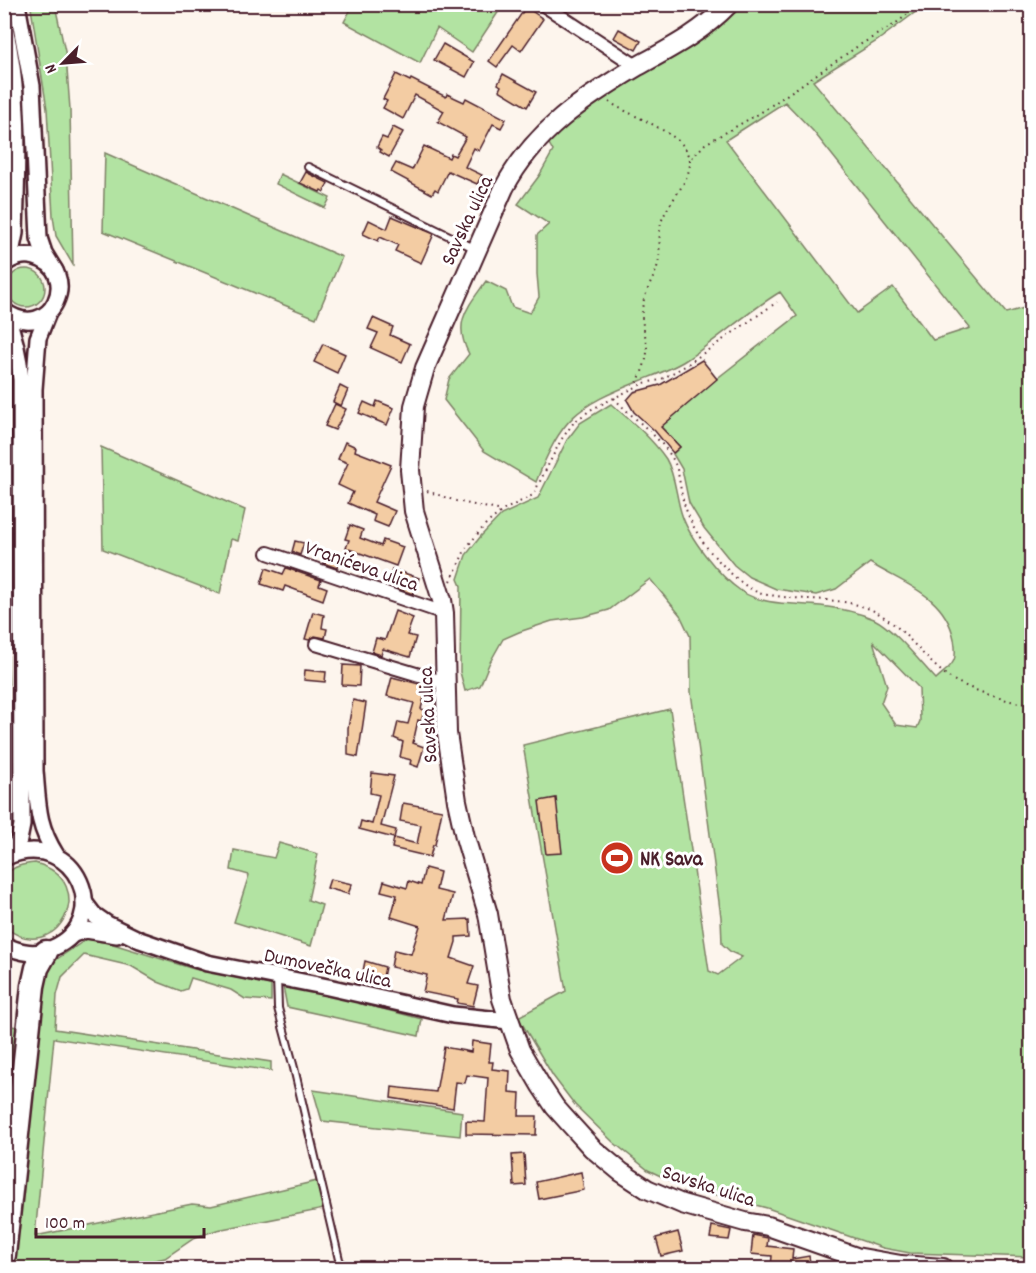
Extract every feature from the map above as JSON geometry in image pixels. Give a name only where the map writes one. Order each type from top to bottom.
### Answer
[{"type":"highway","points":[[4,1255],[33,986],[37,968],[46,952]]},
{"type":"main road","name":"Savska ulica","points":[[729,4],[711,23],[592,95],[539,137],[516,166],[419,385],[411,428],[411,485],[419,531],[443,607],[448,742],[457,801],[465,837],[488,914],[502,999],[509,1021],[529,1068],[555,1107],[592,1148],[641,1185],[682,1204],[745,1222],[768,1226],[856,1257],[893,1264],[941,1268]]},
{"type":"street","points":[[4,945],[16,951],[31,953],[46,952],[61,945],[73,934],[79,924],[84,902],[77,875],[56,855],[46,840],[39,818],[35,771],[34,390],[38,338],[48,313],[58,298],[58,279],[39,238],[32,86],[17,4]]},
{"type":"street","points":[[542,4],[638,67]]},
{"type":"street","points":[[4,24],[15,84],[17,122],[15,233],[12,248],[4,264]]},
{"type":"street","points":[[4,264],[21,256],[31,256],[49,264],[55,271]]},
{"type":"street","points":[[5,312],[22,320],[40,318],[48,313]]},
{"type":"street","points":[[5,312],[18,352],[21,380],[22,825],[19,840],[6,858]]},
{"type":"street","name":"Vranićeva ulica","points":[[268,553],[443,607]]},
{"type":"street","points":[[316,644],[446,683]]},
{"type":"street","points":[[6,858],[23,851],[39,850],[56,855]]},
{"type":"street","name":"Dumovečka ulica","points":[[84,902],[94,915],[140,940]]},
{"type":"street","name":"Dumovečka ulica","points":[[73,934],[86,930],[98,930],[140,940],[207,963],[278,976],[453,1015],[509,1021]]},
{"type":"lane","points":[[308,166],[477,250]]},
{"type":"lane","points":[[278,976],[278,1008],[341,1269]]},
{"type":"path","points":[[692,158],[705,144],[760,113],[920,5]]},
{"type":"path","points":[[592,95],[672,134],[685,148],[690,161],[683,182],[661,222],[658,265],[643,300],[641,313],[647,349],[644,366],[635,388]]},
{"type":"path","points":[[443,607],[466,548],[485,525],[502,511],[533,495],[561,440],[574,422],[592,409],[644,383],[660,380],[685,366],[777,302]]},
{"type":"path","points":[[614,398],[627,412],[650,430],[672,457],[678,471],[689,518],[717,560],[740,582],[760,593],[801,600],[843,601],[868,609],[894,624],[946,676],[1017,703],[1032,705]]},
{"type":"path","points":[[411,485],[456,501],[502,511]]},
{"type":"green space","points":[[353,4],[503,5],[472,52],[437,28],[420,63],[344,22]]},
{"type":"green space","points":[[55,5],[66,56],[70,109],[73,265],[56,236],[47,109],[31,8]]},
{"type":"green space","points":[[738,5],[925,5],[877,41],[813,81],[1006,313],[1031,306],[1031,1257],[910,1253],[883,1248],[767,1208],[667,1179],[648,1170],[613,1142],[575,1105],[553,1076],[518,1017],[566,991],[523,745],[670,709],[709,971],[718,975],[742,957],[731,952],[722,944],[721,917],[691,692],[690,636],[680,615],[650,579],[609,610],[583,617],[552,621],[503,639],[480,686],[465,691],[460,672],[461,586],[458,579],[466,555],[501,515],[538,498],[567,440],[580,423],[611,404],[647,436],[669,465],[681,512],[690,533],[714,566],[741,591],[769,602],[834,608],[874,619],[898,637],[936,679],[950,666],[955,657],[954,639],[942,612],[921,592],[909,585],[870,563],[836,589],[816,595],[776,589],[749,577],[734,565],[704,528],[689,503],[682,469],[673,454],[680,447],[661,427],[706,387],[797,316],[780,292],[681,363],[585,407],[563,428],[536,482],[484,451],[444,400],[449,379],[469,354],[462,333],[464,315],[486,281],[506,291],[512,307],[530,313],[539,297],[537,235],[549,224],[518,204],[539,176],[553,151],[548,142],[617,88]],"holes":[[[785,102],[813,131],[970,328],[933,340],[893,287],[857,313],[726,140]],[[873,641],[919,688],[920,721],[917,728],[896,725],[881,703],[887,686]]]},
{"type":"green space","points":[[105,153],[342,257],[316,318],[103,231]]},
{"type":"green space","points":[[280,174],[330,198],[325,208],[276,184]]},
{"type":"green space","points":[[26,269],[33,270],[39,275],[44,281],[44,295],[39,301],[33,306],[26,307],[19,306],[13,301],[8,295],[7,288],[8,281],[13,275],[19,270]]},
{"type":"green space","points":[[101,447],[245,510],[238,541],[231,539],[220,594],[103,549]]},
{"type":"green space","points":[[5,529],[12,825],[4,843]]},
{"type":"green space","points":[[279,843],[318,854],[308,900],[322,905],[311,946],[234,922],[249,875],[231,870],[234,850],[274,858]]},
{"type":"green space","points":[[35,863],[55,873],[66,886],[69,902],[65,918],[55,930],[41,937],[24,937],[5,927],[5,875],[19,866]]},
{"type":"green space","points":[[87,939],[113,944],[194,969],[271,985],[271,1001],[245,999],[231,990],[191,978],[187,989],[181,991],[158,982],[131,966],[84,955],[62,977],[57,995],[55,1029],[271,1062],[271,1071],[54,1038],[35,1236],[192,1204],[211,1206],[317,1181],[324,1209],[217,1230],[196,1237],[165,1258],[119,1268],[13,1268],[42,990],[46,971],[54,961]]},
{"type":"green space","points":[[283,986],[301,988],[422,1019],[419,1036],[287,1007]]},
{"type":"green space","points":[[4,1025],[17,1027],[13,1065],[5,1064]]},
{"type":"green space","points":[[313,1090],[462,1112],[460,1136],[322,1121]]},
{"type":"building","points":[[526,7],[543,19],[521,51],[513,45],[497,67],[489,61]]},
{"type":"building","points":[[619,29],[641,41],[636,50],[614,38]]},
{"type":"building","points":[[443,44],[474,62],[466,77],[434,60]]},
{"type":"building","points":[[396,74],[446,97],[447,94],[464,102],[466,98],[506,119],[501,128],[493,124],[479,151],[474,148],[465,167],[482,175],[477,184],[448,171],[438,191],[435,189],[432,194],[391,172],[396,163],[412,170],[424,146],[449,158],[451,154],[455,156],[466,137],[438,122],[444,111],[415,95],[403,119],[383,108],[387,101],[383,99]]},
{"type":"building","points":[[503,74],[536,92],[527,107],[499,90],[501,86],[498,84]]},
{"type":"building","points":[[393,127],[403,132],[389,157],[380,152],[381,150],[377,147],[382,137],[387,139]]},
{"type":"building","points":[[306,172],[328,183],[324,192],[300,183]]},
{"type":"building","points":[[392,216],[434,234],[421,263],[395,251],[398,245],[380,237],[378,241],[363,234],[369,220],[387,229]]},
{"type":"building","points":[[373,318],[393,327],[390,335],[410,344],[402,362],[371,348],[378,333],[368,329]]},
{"type":"building","points":[[323,344],[345,354],[337,373],[314,362]]},
{"type":"building","points":[[702,360],[717,379],[661,427],[680,447],[673,453],[655,431],[634,412],[627,400],[634,392],[660,385]]},
{"type":"building","points":[[340,386],[348,390],[341,406],[333,402]]},
{"type":"building","points":[[377,401],[394,408],[387,425],[359,413],[364,402],[375,407]]},
{"type":"building","points":[[335,404],[346,409],[335,430],[325,426]]},
{"type":"building","points":[[345,442],[356,447],[355,451],[391,465],[374,502],[395,511],[388,527],[373,521],[375,515],[348,503],[353,492],[338,485],[348,463],[338,459]]},
{"type":"building","points":[[350,525],[363,530],[360,538],[381,546],[383,540],[403,547],[396,566],[346,548],[349,540],[345,539]]},
{"type":"building","points":[[295,541],[304,543],[300,555],[292,552]]},
{"type":"building","points":[[325,558],[339,562],[337,568],[323,563]]},
{"type":"building","points":[[266,568],[283,574],[286,568],[321,580],[319,585],[327,588],[323,600],[285,586],[283,591],[261,584]]},
{"type":"building","points":[[392,569],[419,578],[413,594],[389,586]]},
{"type":"building","points":[[395,611],[413,618],[407,635],[416,637],[410,657],[383,649],[381,655],[372,652],[376,638],[385,640]]},
{"type":"building","points":[[313,612],[324,615],[322,628],[327,629],[325,638],[315,636],[309,640],[305,639]]},
{"type":"building","points":[[343,665],[360,666],[359,686],[342,685]]},
{"type":"building","points":[[305,670],[326,672],[325,682],[304,680]]},
{"type":"building","points":[[392,677],[427,686],[421,709],[425,710],[421,721],[418,720],[413,743],[424,747],[418,767],[410,764],[411,760],[400,757],[403,742],[394,738],[398,722],[408,724],[414,703],[387,696]]},
{"type":"building","points":[[353,700],[366,703],[358,757],[348,755],[348,728]]},
{"type":"building","points":[[372,773],[394,776],[381,826],[396,830],[394,838],[359,829],[361,821],[372,824],[379,795],[370,793]]},
{"type":"building","points":[[556,798],[562,853],[546,854],[539,801]]},
{"type":"building","points":[[403,803],[442,810],[435,845],[433,845],[430,857],[392,848],[394,838],[417,844],[421,825],[400,821]]},
{"type":"building","points":[[425,868],[440,872],[436,890],[453,894],[446,920],[470,919],[471,936],[456,937],[451,958],[474,966],[468,984],[478,986],[473,1006],[457,1003],[458,999],[423,992],[427,975],[391,967],[394,950],[411,954],[420,926],[391,917],[397,895],[381,891],[384,881],[407,888],[409,881],[421,885]]},
{"type":"building","points":[[330,879],[352,884],[348,894],[327,888]]},
{"type":"building","points":[[365,961],[385,967],[383,977],[363,971]]},
{"type":"building","points":[[472,1041],[491,1044],[489,1062],[493,1062],[492,1069],[510,1071],[509,1092],[520,1093],[519,1116],[537,1116],[536,1135],[466,1134],[466,1121],[485,1122],[488,1078],[467,1075],[465,1083],[456,1082],[453,1108],[391,1098],[392,1087],[436,1092],[444,1047],[471,1052]]},
{"type":"building","points":[[524,1154],[526,1185],[514,1186],[512,1155]]},
{"type":"building","points":[[581,1172],[584,1190],[539,1199],[536,1182]]},
{"type":"building","points":[[712,1226],[731,1230],[729,1240],[710,1238]]},
{"type":"building","points":[[678,1232],[683,1251],[661,1256],[656,1238]]},
{"type":"building","points":[[753,1235],[768,1238],[767,1246],[793,1249],[792,1259],[809,1256],[811,1269],[771,1267],[772,1256],[751,1254]]},
{"type":"place","name":"NK Sava","points":[[617,858]]}]
